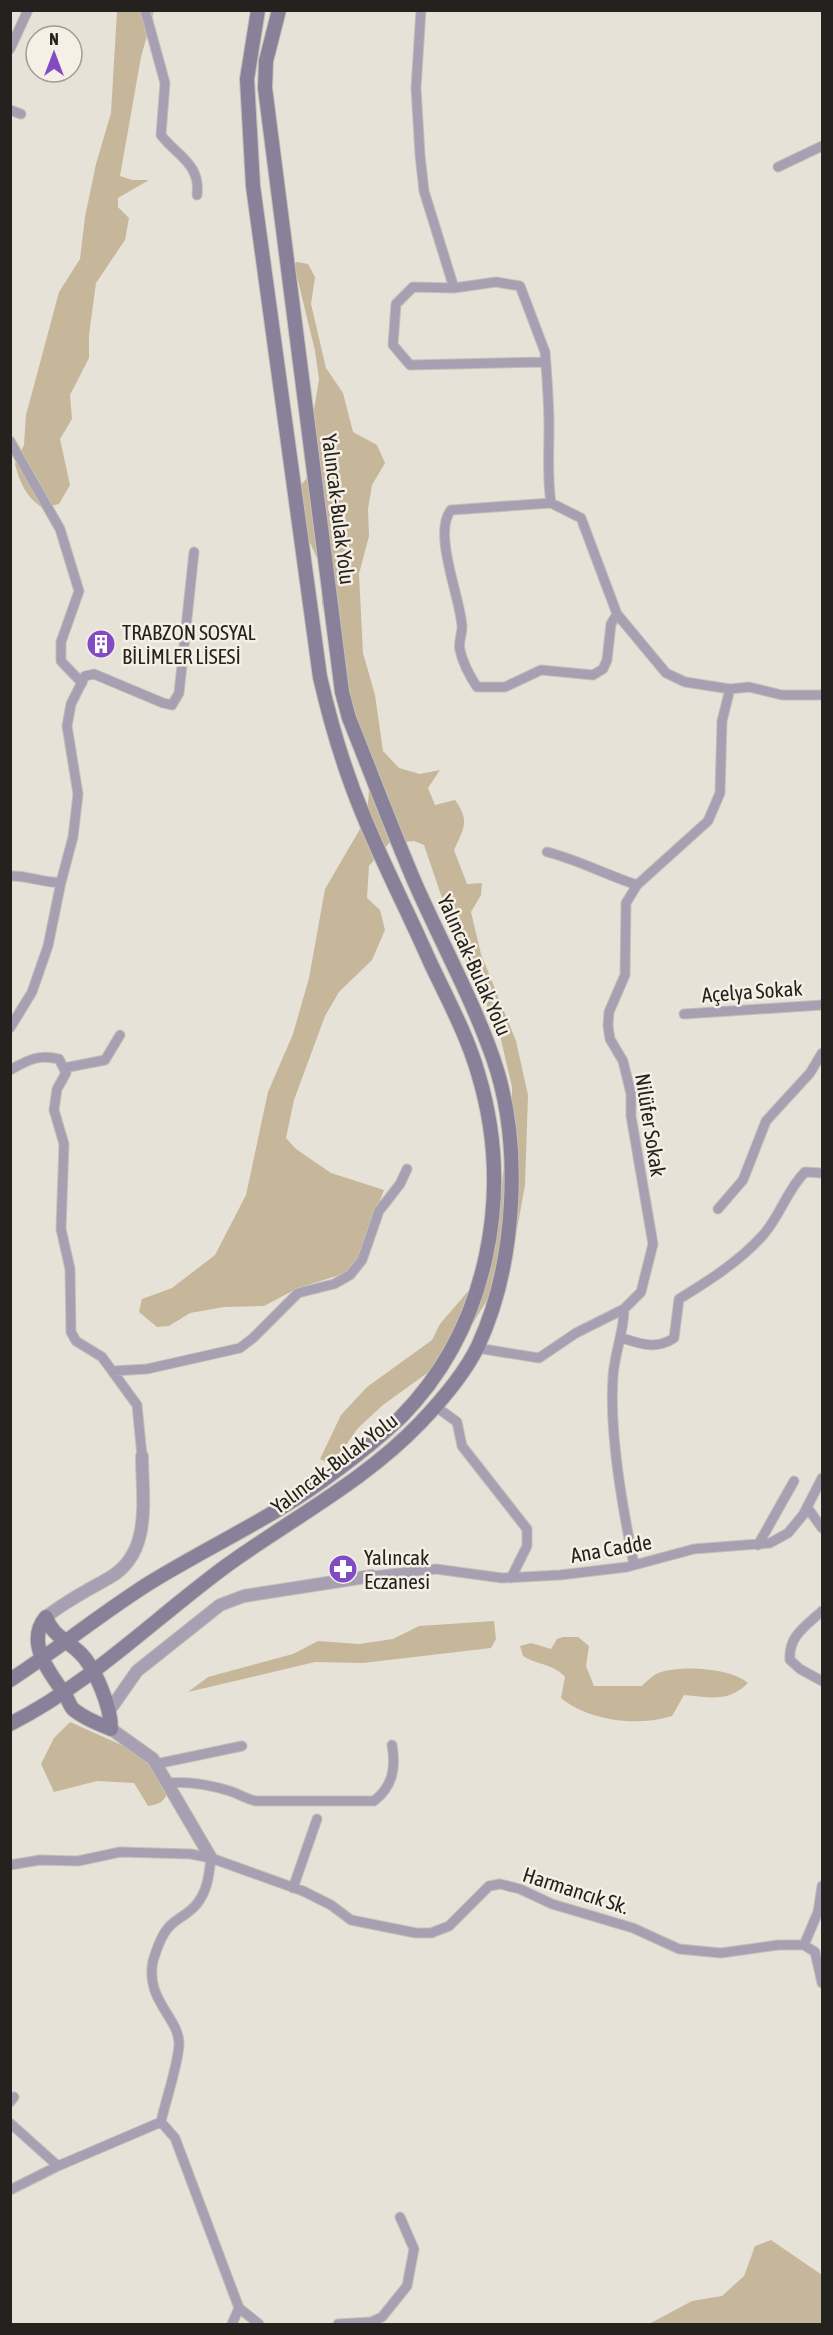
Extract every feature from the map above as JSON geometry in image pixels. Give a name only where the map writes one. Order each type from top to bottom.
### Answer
[{"type":"main road","name":"Yalıncak-Bulak Yolu","points":[[10,1680],[151,1582],[214,1547],[335,1473],[403,1415],[439,1369],[456,1338],[477,1289],[489,1250],[496,1192],[490,1124],[478,1071],[363,817],[329,715],[320,677],[252,175],[247,79],[258,10]]},
{"type":"main road","name":"Yalıncak-Bulak Yolu","points":[[10,1724],[64,1693],[92,1673],[227,1566],[331,1497],[393,1448],[435,1406],[477,1348],[492,1310],[509,1231],[512,1190],[506,1109],[494,1060],[415,882],[349,718],[342,692],[265,88],[266,61],[279,10]]},
{"type":"main road","points":[[46,1617],[50,1626],[65,1642],[81,1654],[105,1696],[110,1711],[111,1729]]},
{"type":"main road","points":[[46,1617],[39,1633],[42,1659],[51,1677],[74,1710],[111,1729]]},
{"type":"street","points":[[10,49],[28,10]]},
{"type":"street","points":[[145,10],[165,83],[161,135],[195,170],[198,183],[197,195]]},
{"type":"street","points":[[421,10],[416,88],[424,191],[454,288]]},
{"type":"street","points":[[10,110],[21,114]]},
{"type":"street","points":[[778,167],[822,146]]},
{"type":"street","points":[[545,362],[410,365],[393,345],[396,304],[413,287],[454,288],[496,282],[520,286],[545,352],[549,428],[547,477],[550,503]]},
{"type":"street","points":[[10,441],[60,529],[79,591],[61,642],[61,661],[82,682]]},
{"type":"street","points":[[617,614],[611,624],[607,660],[603,669],[593,675],[541,670],[505,687],[477,687],[466,669],[459,647],[462,627],[445,548],[446,516],[451,510],[550,503],[581,518],[617,614],[666,673],[685,682],[730,688],[748,687],[782,694],[822,695]]},
{"type":"street","points":[[10,1028],[32,992],[48,946],[73,837],[78,794],[68,726],[71,704],[85,676],[94,674],[120,687],[172,705],[179,693],[194,552]]},
{"type":"street","name":"Nilüfer Sokak","points":[[624,1310],[641,1292],[653,1244],[631,1116],[631,1095],[622,1061],[610,1039],[608,1026],[609,1012],[625,975],[626,903],[637,885],[708,821],[721,785],[722,721],[730,688]]},
{"type":"street","points":[[547,852],[576,859],[608,876],[637,885]]},
{"type":"street","points":[[10,876],[31,878],[49,884],[61,882]]},
{"type":"street","name":"Açelya Sokak","points":[[684,1014],[822,1005]]},
{"type":"street","points":[[64,1068],[105,1060],[120,1035]]},
{"type":"street","points":[[718,1209],[743,1180],[766,1121],[810,1073],[822,1053]]},
{"type":"street","points":[[10,1070],[31,1058],[45,1056],[59,1059],[66,1073],[57,1089],[54,1110],[64,1144],[61,1229],[70,1269],[71,1332],[75,1341],[102,1357],[136,1405],[142,1456],[143,1529],[131,1561],[111,1577],[69,1599],[46,1617]]},
{"type":"street","points":[[112,1371],[147,1369],[240,1348],[298,1293],[334,1284],[350,1275],[362,1260],[379,1211],[400,1185],[407,1169]]},
{"type":"street","points":[[622,1338],[651,1346],[662,1345],[674,1338],[679,1299],[725,1270],[764,1234],[779,1214],[792,1185],[805,1172],[822,1173]]},
{"type":"street","points":[[477,1348],[538,1358],[576,1333],[624,1310],[622,1338],[613,1377],[614,1421],[621,1497],[634,1565]]},
{"type":"street","points":[[435,1406],[457,1422],[462,1446],[527,1529],[527,1545],[511,1578]]},
{"type":"street","name":"Ana Cadde","points":[[372,1576],[436,1569],[511,1578],[634,1565],[694,1549],[770,1543],[788,1533],[807,1507],[822,1478]]},
{"type":"street","points":[[758,1545],[794,1481]]},
{"type":"street","points":[[807,1507],[822,1528]]},
{"type":"street","points":[[110,1711],[137,1671],[220,1605],[244,1596],[372,1576]]},
{"type":"street","points":[[822,1611],[791,1640],[789,1648],[790,1660],[800,1670],[822,1681]]},
{"type":"street","points":[[111,1729],[144,1751],[156,1764],[212,1858],[207,1887],[199,1902],[190,1913],[169,1927],[153,1963],[154,1989],[159,2004],[178,2039],[179,2052],[161,2122]]},
{"type":"street","points":[[168,1783],[184,1781],[219,1788],[256,1801],[374,1801],[383,1794],[392,1779],[395,1764],[392,1745]]},
{"type":"street","points":[[156,1764],[242,1746]]},
{"type":"street","points":[[293,1888],[317,1819]]},
{"type":"street","name":"Harmancık Sk.","points":[[10,1865],[40,1860],[78,1861],[120,1852],[173,1852],[212,1858],[293,1888],[331,1905],[351,1920],[416,1933],[431,1933],[449,1926],[489,1886],[500,1884],[520,1889],[552,1904],[633,1928],[679,1949],[721,1953],[778,1945],[804,1945]]},
{"type":"street","points":[[822,1886],[818,1912],[804,1945],[815,1952],[822,1983]]},
{"type":"street","points":[[10,2190],[58,2166],[161,2122]]},
{"type":"street","points":[[161,2122],[175,2138],[239,2308],[259,2325]]},
{"type":"street","points":[[10,2123],[58,2166]]},
{"type":"street","points":[[338,2325],[371,2322],[382,2317],[407,2286],[414,2249],[400,2217]]},
{"type":"street","points":[[232,2325],[239,2308]]},
{"type":"shaded area","points":[[117,11],[154,11],[141,57],[120,176],[132,180],[149,180],[118,198],[118,207],[129,218],[125,240],[96,283],[89,335],[89,358],[70,395],[72,419],[60,439],[70,485],[59,504],[43,508],[25,489],[15,464],[24,445],[26,415],[59,292],[80,259],[85,217],[96,164],[111,113]]},
{"type":"shaded area","points":[[297,262],[308,264],[315,277],[311,304],[326,368],[343,393],[353,432],[377,445],[385,463],[372,485],[368,509],[369,536],[359,574],[363,653],[375,695],[383,751],[399,768],[420,774],[440,770],[428,788],[435,805],[455,800],[463,814],[463,830],[454,850],[467,884],[482,883],[481,895],[471,912],[481,954],[516,1041],[528,1095],[525,1185],[514,1246],[497,1284],[462,1341],[430,1371],[383,1405],[358,1428],[332,1465],[320,1459],[341,1415],[367,1387],[432,1340],[440,1324],[470,1289],[497,1238],[503,1173],[512,1134],[512,1087],[499,1031],[457,942],[424,845],[414,841],[389,843],[369,866],[367,898],[380,910],[385,930],[372,960],[339,992],[325,1016],[294,1100],[286,1138],[296,1149],[331,1173],[384,1190],[358,1258],[346,1273],[298,1288],[264,1306],[224,1307],[190,1313],[169,1326],[157,1327],[139,1312],[142,1299],[172,1288],[215,1255],[246,1195],[268,1092],[293,1034],[309,978],[325,889],[367,817],[369,790],[344,702],[341,668],[322,604],[321,567],[297,514],[297,490],[315,468],[313,416],[319,379],[315,351],[294,264]]},
{"type":"shaded area","points":[[494,1621],[496,1639],[491,1648],[363,1663],[315,1662],[188,1692],[208,1677],[293,1654],[318,1641],[359,1644],[393,1639],[419,1626]]},
{"type":"shaded area","points":[[578,1637],[589,1646],[586,1666],[594,1686],[642,1686],[658,1673],[694,1668],[730,1674],[748,1683],[733,1694],[726,1696],[684,1695],[672,1716],[659,1719],[629,1721],[599,1717],[572,1706],[561,1698],[565,1677],[561,1673],[523,1656],[520,1646],[531,1643],[551,1649],[557,1639]]},
{"type":"shaded area","points":[[70,1722],[128,1748],[145,1760],[169,1789],[164,1799],[148,1806],[134,1783],[97,1781],[54,1792],[41,1764],[54,1738]]},
{"type":"shaded area","points":[[771,2240],[822,2275],[822,2324],[649,2324],[692,2301],[722,2296],[744,2276],[755,2246]]},
{"type":"place","name":"TRABZON SOSYAL BİLİMLER LİSESİ","points":[[101,644]]},
{"type":"place","name":"Yalıncak Eczanesi","points":[[343,1569]]}]
